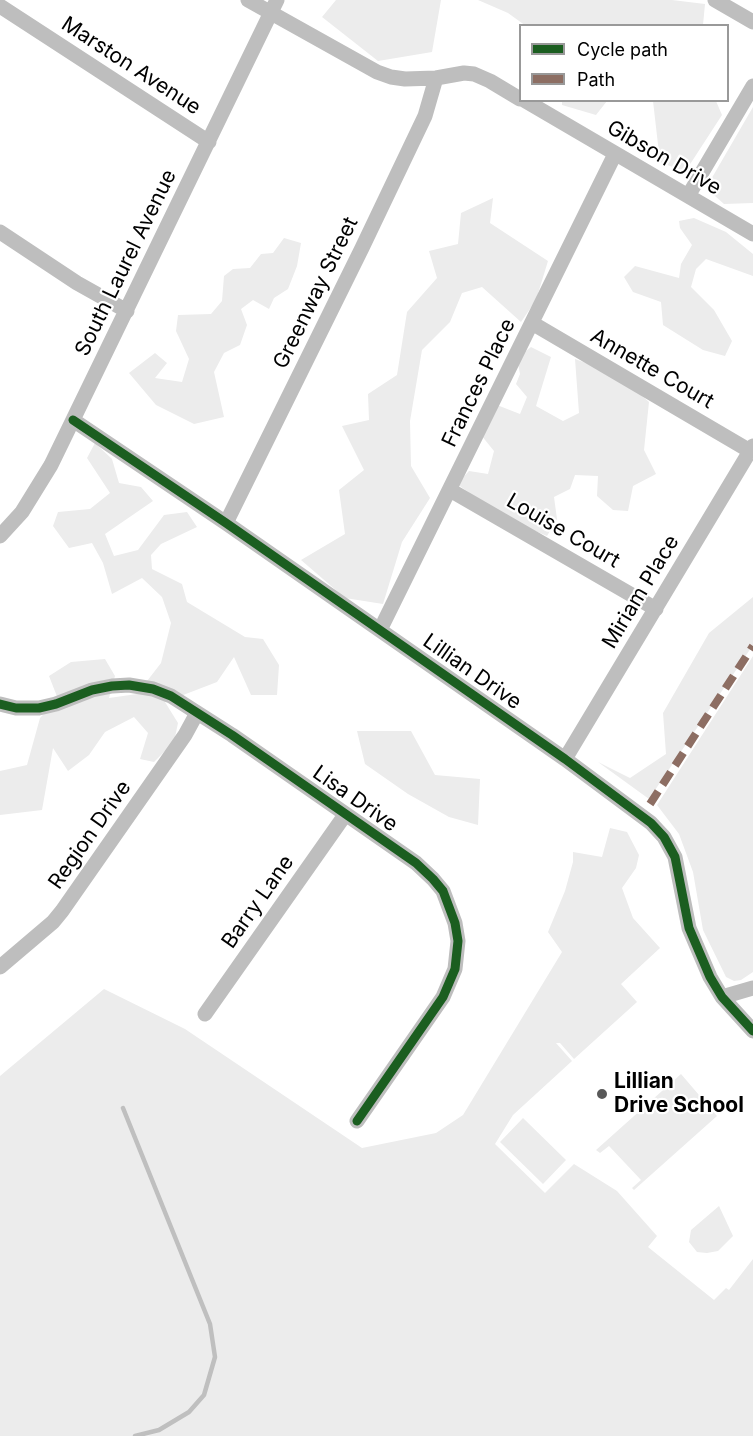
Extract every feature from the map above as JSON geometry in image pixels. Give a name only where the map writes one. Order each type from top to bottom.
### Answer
[{"type":"street","name":"Gibson Drive","points":[[248,0],[274,6],[377,72],[405,79],[474,74],[519,98]]},
{"type":"street","points":[[716,0],[753,22]]},
{"type":"street","name":"Marston Avenue","points":[[0,6],[209,142]]},
{"type":"street","name":"South Laurel Avenue","points":[[0,536],[34,496],[274,6]]},
{"type":"street","name":"Greenway Street","points":[[226,523],[426,116],[436,78]]},
{"type":"street","points":[[688,196],[753,86]]},
{"type":"street","name":"Gibson Drive","points":[[525,102],[753,234]]},
{"type":"street","name":"Frances Place","points":[[380,630],[615,154]]},
{"type":"street","points":[[0,232],[126,311]]},
{"type":"street","name":"Annette Court","points":[[532,324],[752,448]]},
{"type":"street","name":"Lillian Drive","points":[[73,420],[226,523],[643,816],[664,837],[678,867],[689,928],[710,977],[722,997],[753,1031]]},
{"type":"street","name":"Miriam Place","points":[[565,759],[752,448]]},
{"type":"street","name":"Louise Court","points":[[450,490],[656,609]]},
{"type":"street","name":"Lisa Drive","points":[[0,704],[16,708],[39,708],[92,690],[129,686],[153,689],[171,696],[416,863],[433,879],[451,908],[458,941],[455,969],[442,997],[357,1121]]},
{"type":"street","name":"Region Drive","points":[[0,967],[63,911],[198,713]]},
{"type":"street","name":"Barry Lane","points":[[205,1014],[345,815]]},
{"type":"street","points":[[722,997],[753,988]]},
{"type":"shaded area","points":[[336,0],[441,0],[432,52],[378,61],[322,17]]},
{"type":"shaded area","points":[[478,0],[672,0],[705,4],[703,24],[523,24],[508,13]]},
{"type":"shaded area","points":[[562,102],[606,102],[596,115],[562,105]]},
{"type":"shaded area","points":[[653,102],[716,102],[722,115],[685,172],[660,162]]},
{"type":"shaded area","points":[[753,107],[753,203],[724,204],[706,188]]},
{"type":"shaded area","points":[[493,198],[490,223],[548,261],[536,300],[521,322],[482,287],[462,293],[450,322],[422,350],[410,421],[411,466],[430,498],[402,542],[383,604],[345,598],[301,560],[345,534],[339,490],[364,470],[342,426],[369,420],[368,394],[397,375],[407,312],[437,278],[429,251],[458,244],[461,213]]},
{"type":"shaded area","points":[[694,218],[726,232],[753,254],[753,276],[706,259],[696,269],[691,287],[714,310],[732,341],[725,356],[703,350],[663,325],[661,302],[633,292],[624,277],[635,266],[679,278],[681,264],[692,245],[680,228],[679,221]]},
{"type":"shaded area","points":[[284,238],[301,243],[297,266],[288,289],[274,298],[269,309],[253,300],[241,309],[247,325],[240,345],[224,353],[214,372],[224,417],[194,424],[156,405],[129,373],[155,353],[167,363],[155,378],[182,382],[189,359],[176,331],[178,315],[211,314],[222,301],[224,276],[233,269],[250,268],[261,254],[273,253]]},
{"type":"shaded area","points":[[531,347],[551,357],[536,406],[563,421],[579,413],[575,359],[617,374],[649,402],[644,450],[656,474],[633,486],[628,511],[613,510],[597,496],[598,476],[575,475],[570,489],[554,497],[557,519],[547,536],[504,518],[457,484],[469,471],[488,474],[494,451],[481,435],[497,405],[520,414],[527,397],[516,384],[520,374],[517,358]]},
{"type":"shaded area","points":[[95,443],[112,459],[119,483],[141,487],[153,501],[105,534],[114,556],[138,550],[164,515],[187,512],[197,527],[161,544],[151,555],[152,569],[182,584],[187,602],[245,637],[263,639],[279,665],[277,695],[251,695],[234,657],[217,682],[165,702],[178,723],[174,742],[154,762],[140,759],[148,733],[134,717],[105,732],[89,755],[68,771],[53,748],[42,810],[0,815],[0,771],[27,765],[40,718],[58,699],[49,676],[71,662],[105,659],[115,676],[109,698],[137,694],[161,663],[171,623],[162,597],[142,578],[112,594],[103,563],[92,543],[69,548],[53,526],[58,512],[90,509],[110,493],[87,458]]},
{"type":"shaded area","points":[[753,597],[753,645],[649,799],[598,762],[630,778],[666,754],[663,713],[709,633]]},
{"type":"shaded area","points":[[753,656],[753,972],[741,980],[734,981],[726,977],[703,930],[693,872],[679,834],[657,805]]},
{"type":"shaded area","points":[[357,731],[411,731],[435,775],[480,779],[478,825],[449,817],[408,794],[365,764]]},
{"type":"shaded area","points":[[610,828],[627,832],[639,855],[636,868],[622,888],[633,918],[660,948],[621,984],[637,1002],[574,1059],[560,1043],[556,1043],[572,1061],[513,1115],[495,1144],[545,1193],[574,1164],[617,1191],[657,1236],[648,1247],[714,1300],[726,1288],[729,1290],[753,1259],[753,1436],[0,1436],[0,1076],[104,989],[185,1029],[362,1148],[436,1133],[463,1115],[562,952],[548,932],[565,891],[573,862],[573,852],[602,857]]},
{"type":"shaded area","points":[[681,1074],[717,1116],[634,1190],[632,1188],[641,1180],[609,1146],[600,1153],[596,1150]]},
{"type":"shaded area","points":[[523,1118],[566,1160],[543,1184],[500,1142]]},
{"type":"shaded area","points":[[719,1206],[733,1236],[718,1251],[697,1252],[689,1242],[691,1230]]},
{"type":"waterway","points":[[123,1108],[210,1324],[215,1357],[204,1395],[189,1412],[159,1430],[135,1436]]},
{"type":"marked path","points":[[650,804],[753,646]]},
{"type":"cycle path","points":[[73,420],[226,523],[565,759],[651,823],[664,837],[675,857],[689,928],[710,977],[722,997],[753,1031]]},
{"type":"cycle path","points":[[0,704],[16,708],[39,708],[92,690],[129,685],[153,689],[171,696],[232,735],[416,863],[433,879],[443,891],[455,923],[458,941],[455,969],[443,997],[357,1121]]},
{"type":"place","name":"Lillian Drive School","points":[[602,1094]]}]
